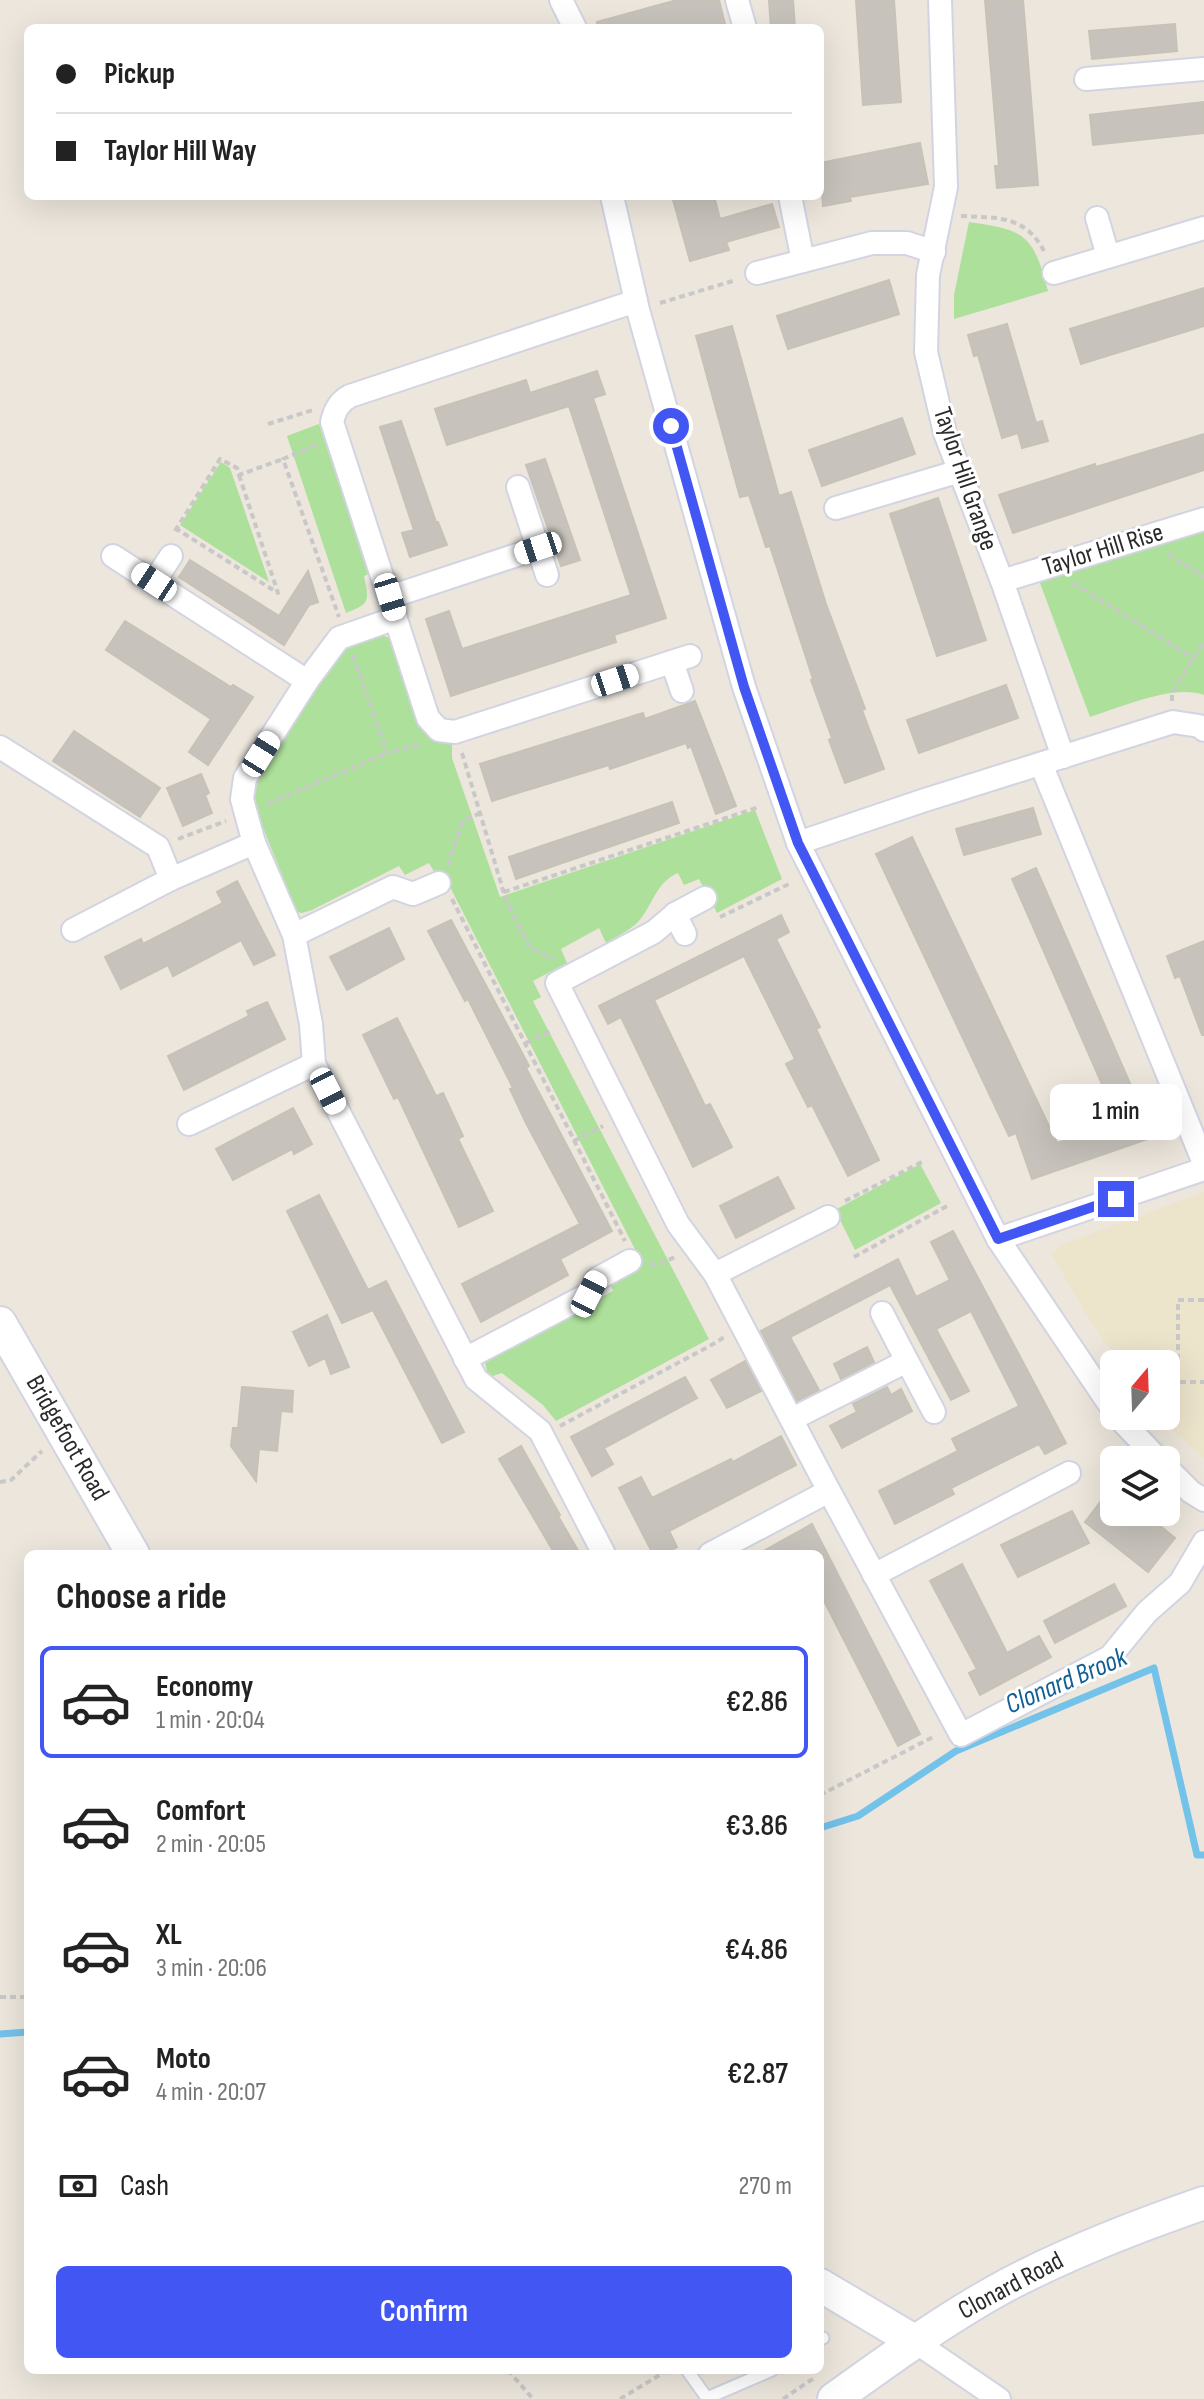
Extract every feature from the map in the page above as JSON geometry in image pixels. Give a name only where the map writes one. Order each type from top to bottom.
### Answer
[{"type":"main road","name":"Bridgefoot Road","points":[[0,1323],[131,1550]]},
{"type":"main road","name":"Clonard Road","points":[[834,2399],[914,2341],[1008,2285],[1084,2249],[1204,2203]]},
{"type":"main road","points":[[824,2287],[914,2341]]},
{"type":"street","points":[[561,0],[573,24]]},
{"type":"street","points":[[737,0],[744,24]]},
{"type":"street","name":"Taylor Hill Grange","points":[[940,0],[946,187],[928,275],[926,352],[945,433],[1002,581],[1052,760],[1204,1166]]},
{"type":"street","points":[[1086,79],[1204,69]]},
{"type":"street","points":[[613,200],[637,306],[744,687],[798,843],[998,1239],[1100,1390]]},
{"type":"street","points":[[791,200],[803,261]]},
{"type":"street","points":[[1097,218],[1108,256]]},
{"type":"street","points":[[1054,273],[1204,228]]},
{"type":"street","points":[[757,273],[872,243],[907,243],[934,252]]},
{"type":"street","points":[[637,306],[342,400],[334,411],[332,422],[432,725],[439,730],[455,732],[681,659],[682,691]]},
{"type":"street","points":[[836,508],[960,471]]},
{"type":"street","points":[[518,487],[547,575]]},
{"type":"street","name":"Taylor Hill Rise","points":[[1002,581],[1204,519]]},
{"type":"street","points":[[538,548],[393,608],[339,638],[307,681],[245,778],[242,799],[254,843],[294,935],[311,1024],[314,1064],[465,1359],[482,1386],[540,1431],[602,1550]]},
{"type":"street","points":[[113,556],[307,681]]},
{"type":"street","points":[[154,582],[171,556]]},
{"type":"street","points":[[798,843],[1173,722],[1199,726],[1204,730]]},
{"type":"street","points":[[0,747],[158,847],[171,879]]},
{"type":"street","points":[[73,930],[171,879],[254,843]]},
{"type":"street","points":[[294,935],[393,887],[413,894],[445,882]]},
{"type":"street","points":[[705,898],[680,924],[654,932],[557,983],[678,1224],[715,1274],[961,1735],[1110,1657],[1147,1612],[1180,1583],[1204,1542]]},
{"type":"street","points":[[189,1124],[314,1064]]},
{"type":"street","points":[[998,1239],[1204,1166]]},
{"type":"street","points":[[715,1274],[835,1210]]},
{"type":"street","points":[[465,1359],[589,1294],[597,1279],[634,1259]]},
{"type":"street","points":[[882,1313],[934,1412]]},
{"type":"street","points":[[792,1419],[907,1361]]},
{"type":"street","points":[[1131,1430],[1146,1446]]},
{"type":"street","points":[[874,1575],[1069,1473]]},
{"type":"street","points":[[1180,1481],[1204,1500]]},
{"type":"street","points":[[718,1550],[829,1491]]},
{"type":"street","points":[[914,2341],[999,2399]]},
{"type":"lane","points":[[690,2374],[707,2398],[763,2374]]},
{"type":"path","points":[[941,215],[1012,219],[1038,240],[1054,273]]},
{"type":"path","points":[[637,306],[757,273]]},
{"type":"path","points":[[268,424],[342,400]]},
{"type":"path","points":[[171,556],[165,552],[175,528],[220,459],[237,468],[278,593],[175,528]]},
{"type":"path","points":[[239,475],[283,459]]},
{"type":"path","points":[[1142,538],[1204,577]]},
{"type":"path","points":[[1048,567],[1193,658]]},
{"type":"path","points":[[1173,722],[1172,692],[1204,641]]},
{"type":"path","points":[[455,732],[504,892],[530,948],[554,959]]},
{"type":"path","points":[[158,847],[387,753]]},
{"type":"path","points":[[504,892],[759,807]]},
{"type":"path","points":[[481,813],[463,820],[445,882],[634,1259],[658,1265],[695,1248]]},
{"type":"path","points":[[680,924],[789,884]]},
{"type":"path","points":[[526,1043],[551,1031]]},
{"type":"path","points":[[574,1141],[603,1126]]},
{"type":"path","points":[[835,1210],[922,1162]]},
{"type":"path","points":[[854,1257],[947,1206]]},
{"type":"path","points":[[1204,1300],[1178,1300],[1178,1382],[1204,1382]]},
{"type":"path","points":[[554,1429],[722,1340],[729,1323],[739,1319]]},
{"type":"path","points":[[0,1482],[11,1480],[39,1453],[67,1436]]},
{"type":"path","points":[[824,1793],[935,1736]]},
{"type":"path","points":[[0,1997],[24,1997]]},
{"type":"path","points":[[511,2374],[533,2399]]},
{"type":"path","points":[[620,2399],[661,2374]]},
{"type":"shaded area","points":[[1204,1192],[1204,1459],[1173,1430],[1180,1430],[1180,1350],[1110,1350],[1051,1253],[1066,1243]]},
{"type":"green space","points":[[969,222],[1003,228],[1024,238],[1037,257],[1048,291],[954,319],[954,295]]},
{"type":"green space","points":[[319,424],[369,574],[364,576],[367,591],[364,604],[346,613],[287,436]]},
{"type":"green space","points":[[221,462],[230,468],[269,582],[180,525]]},
{"type":"green space","points":[[1204,526],[1204,695],[1192,692],[1163,694],[1090,717],[1037,575]]},
{"type":"green space","points":[[378,634],[390,638],[424,731],[432,737],[452,740],[452,758],[500,897],[755,810],[782,879],[717,913],[699,879],[684,885],[678,873],[665,882],[631,928],[606,943],[599,928],[561,949],[567,963],[533,981],[541,997],[533,1001],[709,1339],[556,1421],[543,1405],[502,1373],[493,1376],[487,1372],[485,1362],[492,1354],[613,1291],[610,1283],[639,1257],[448,883],[436,875],[429,863],[405,875],[399,866],[312,910],[297,912],[251,798],[251,789],[339,649]]},
{"type":"green space","points":[[920,1164],[941,1203],[855,1250],[835,1210]]},
{"type":"building","points":[[677,0],[719,0],[725,24],[597,24]]},
{"type":"building","points":[[793,0],[795,24],[771,24],[769,1]]},
{"type":"building","points":[[856,0],[894,0],[901,102],[863,105]]},
{"type":"building","points":[[985,0],[1023,0],[1038,185],[997,188],[995,166],[999,166]]},
{"type":"building","points":[[1175,24],[1177,51],[1092,59],[1089,31]]},
{"type":"building","points":[[1204,102],[1204,133],[1093,145],[1090,115]]},
{"type":"building","points":[[920,143],[928,184],[850,197],[851,201],[823,206],[824,162]]},
{"type":"building","points":[[673,200],[715,200],[720,219],[772,204],[779,227],[726,242],[729,250],[690,261]]},
{"type":"building","points":[[889,280],[899,314],[788,349],[777,316]]},
{"type":"building","points":[[1204,288],[1204,326],[1081,364],[1070,329]]},
{"type":"building","points":[[1007,324],[1036,423],[1042,421],[1048,441],[1022,448],[1018,433],[1002,438],[978,355],[974,356],[968,335]]},
{"type":"building","points":[[732,326],[779,496],[791,492],[826,604],[884,769],[845,783],[770,546],[766,547],[749,495],[740,497],[696,336]]},
{"type":"building","points":[[597,371],[605,394],[593,398],[666,618],[614,635],[616,642],[451,696],[426,619],[449,611],[462,649],[631,595],[569,406],[447,445],[435,409],[526,380],[530,393]]},
{"type":"building","points":[[902,418],[915,454],[822,486],[809,450]]},
{"type":"building","points":[[401,421],[447,545],[410,557],[402,533],[414,530],[380,427]]},
{"type":"building","points":[[1204,434],[1204,470],[1013,533],[999,495]]},
{"type":"building","points":[[545,459],[580,560],[561,566],[526,465]]},
{"type":"building","points":[[938,498],[986,640],[937,656],[890,514]]},
{"type":"building","points":[[190,560],[279,616],[308,571],[318,602],[309,605],[284,645],[179,577]]},
{"type":"building","points":[[125,621],[231,687],[233,685],[253,697],[208,765],[189,752],[211,719],[106,650]]},
{"type":"building","points":[[1006,685],[1018,718],[919,753],[907,720]]},
{"type":"building","points":[[695,701],[736,806],[716,814],[691,746],[688,748],[686,743],[610,769],[609,765],[492,801],[480,764],[643,713],[645,719]]},
{"type":"building","points":[[74,731],[160,788],[140,817],[53,761]]},
{"type":"building","points":[[201,774],[209,793],[205,795],[212,813],[183,826],[167,788]]},
{"type":"building","points":[[672,802],[679,823],[516,879],[509,857]]},
{"type":"building","points":[[1033,808],[1041,834],[964,855],[956,829]]},
{"type":"building","points":[[912,837],[1057,1143],[1119,1123],[1012,879],[1036,868],[1132,1088],[1148,1139],[1032,1179],[1016,1133],[1009,1136],[876,854]]},
{"type":"building","points":[[237,881],[275,955],[254,965],[241,940],[173,976],[168,965],[121,989],[105,957],[141,939],[143,944],[223,903],[217,892]]},
{"type":"building","points":[[781,915],[789,932],[776,939],[820,1027],[816,1029],[879,1160],[848,1176],[812,1105],[808,1107],[786,1064],[795,1059],[744,956],[654,1000],[705,1106],[710,1104],[732,1147],[693,1167],[621,1017],[608,1024],[599,1006]]},
{"type":"building","points":[[451,920],[612,1231],[560,1259],[568,1275],[481,1322],[462,1284],[580,1224],[526,1123],[510,1089],[513,1088],[468,999],[465,1001],[428,931]]},
{"type":"building","points":[[389,928],[404,959],[347,990],[330,957]]},
{"type":"building","points":[[1204,941],[1202,1035],[1180,976],[1175,978],[1167,956]]},
{"type":"building","points":[[267,1002],[285,1039],[184,1090],[168,1056],[249,1016],[247,1011]]},
{"type":"building","points":[[397,1018],[436,1096],[443,1093],[463,1136],[458,1139],[493,1211],[459,1227],[398,1097],[394,1099],[363,1035]]},
{"type":"building","points":[[293,1108],[312,1144],[294,1154],[292,1149],[233,1180],[216,1149]]},
{"type":"building","points":[[778,1177],[794,1208],[736,1238],[720,1206]]},
{"type":"building","points":[[319,1195],[368,1290],[386,1281],[464,1432],[442,1443],[373,1310],[342,1323],[287,1211]]},
{"type":"building","points":[[953,1231],[1066,1443],[1045,1454],[1039,1444],[951,1488],[954,1494],[895,1524],[879,1491],[958,1451],[952,1439],[1019,1406],[971,1311],[936,1329],[969,1391],[951,1400],[890,1285],[790,1337],[819,1390],[797,1401],[761,1331],[898,1259],[916,1297],[950,1280],[931,1242]]},
{"type":"building","points":[[327,1315],[349,1367],[331,1374],[325,1358],[309,1366],[293,1332]]},
{"type":"building","points":[[867,1347],[874,1362],[841,1379],[834,1364]]},
{"type":"building","points":[[745,1361],[761,1391],[727,1408],[711,1380]]},
{"type":"building","points":[[685,1377],[697,1398],[604,1448],[613,1464],[592,1476],[571,1437]]},
{"type":"building","points":[[242,1387],[293,1391],[292,1412],[281,1411],[277,1451],[259,1449],[256,1481],[231,1446],[233,1428],[238,1428]]},
{"type":"building","points":[[887,1387],[891,1395],[901,1389],[912,1411],[842,1448],[830,1426],[857,1412],[853,1404]]},
{"type":"building","points":[[781,1436],[796,1465],[669,1531],[677,1547],[651,1550],[619,1488],[641,1477],[652,1498],[731,1459],[733,1462]]},
{"type":"building","points":[[521,1446],[578,1550],[553,1550],[499,1459]]},
{"type":"building","points":[[1100,1502],[1100,1526],[1160,1526],[1175,1538],[1148,1572],[1085,1522]]},
{"type":"building","points":[[1072,1511],[1089,1543],[1018,1577],[1001,1545]]},
{"type":"building","points":[[812,1524],[920,1734],[898,1746],[824,1601],[824,1550],[765,1550]]},
{"type":"building","points":[[962,1564],[1007,1653],[1039,1636],[1051,1657],[980,1695],[969,1673],[977,1669],[930,1581]]},
{"type":"building","points":[[1114,1584],[1126,1606],[1055,1643],[1044,1621]]},
{"type":"waterway","name":"Clonard Brook","points":[[824,1827],[858,1816],[956,1751],[1154,1668],[1197,1855],[1204,1855]]},
{"type":"waterway","name":"Clonard Brook","points":[[0,2034],[24,2032]]},
{"type":"route","points":[[671,426],[744,687],[798,843],[998,1239],[1116,1199]]}]
